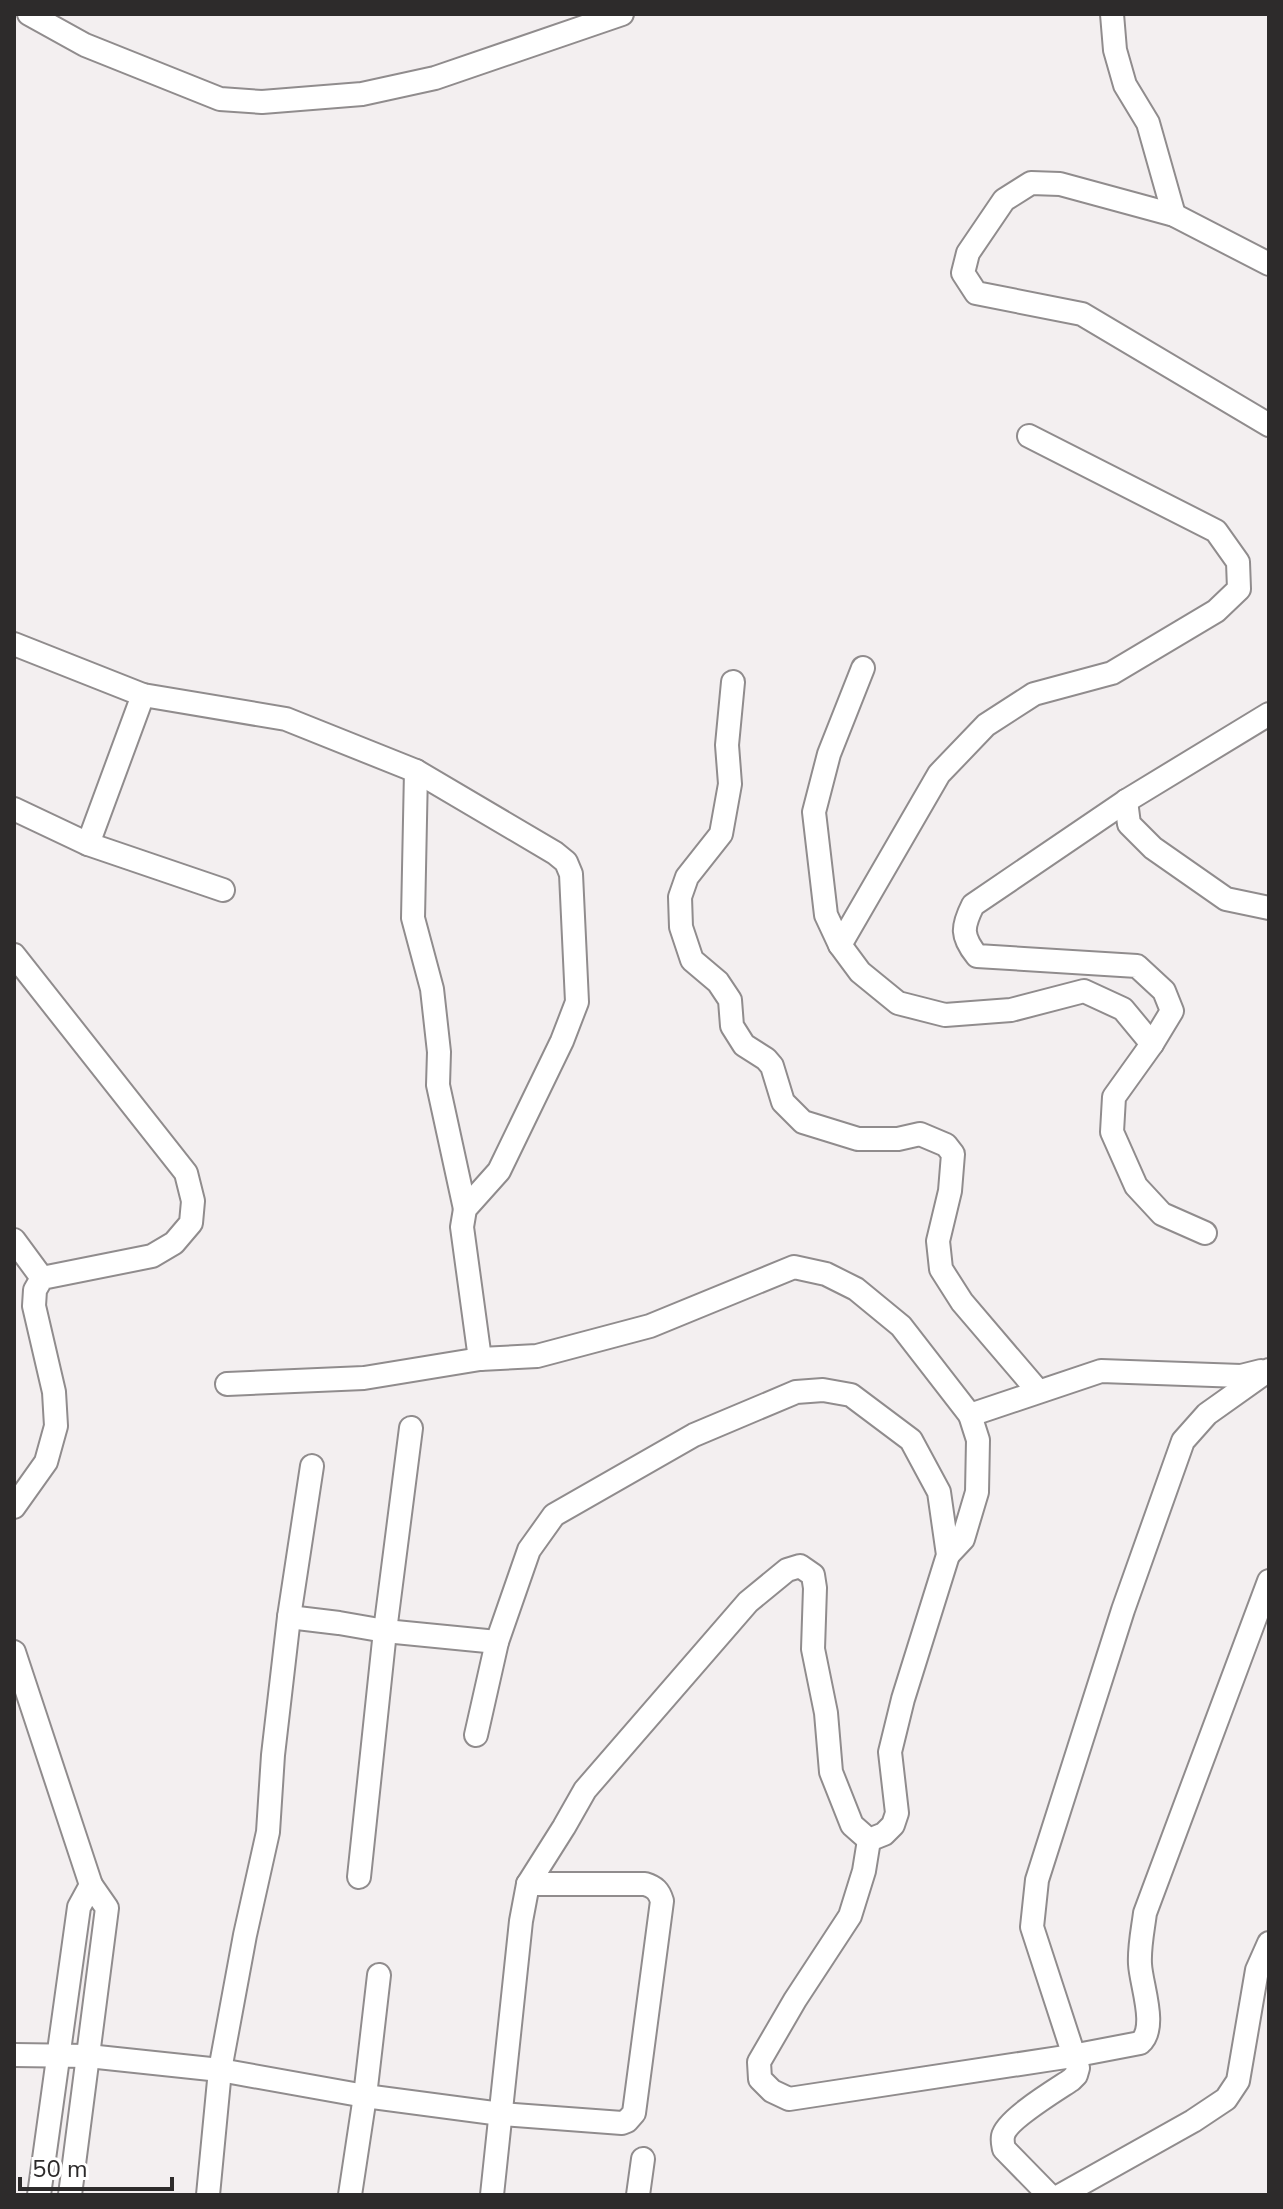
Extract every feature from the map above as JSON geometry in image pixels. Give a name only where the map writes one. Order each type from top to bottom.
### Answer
[{"type":"street","points":[[29,14],[85,45],[220,99],[262,102],[362,94],[435,78],[622,14]]},
{"type":"street","points":[[1112,14],[1115,50],[1125,85],[1148,123],[1174,215]]},
{"type":"street","points":[[1269,264],[1174,215],[1060,184],[1031,183],[1004,200],[968,253],[963,273],[976,293],[1082,314],[1269,425]]},
{"type":"street","points":[[840,945],[939,774],[986,725],[1034,694],[1112,673],[1216,611],[1239,589],[1238,562],[1216,531],[1029,436]]},
{"type":"street","points":[[14,644],[143,695],[286,719],[416,771],[566,862],[571,874],[577,1002],[562,1041],[499,1171],[465,1209]]},
{"type":"street","points":[[863,668],[829,754],[814,812],[826,915],[840,945],[860,972],[898,1003],[945,1015],[1011,1010],[1084,991],[1123,1009],[1152,1044]]},
{"type":"street","points":[[733,682],[727,745],[730,784],[721,834],[687,877],[680,897],[681,927],[692,960],[718,982],[730,1000],[732,1026],[744,1045],[772,1066],[783,1102],[803,1122],[858,1139],[898,1139],[920,1134],[946,1145],[953,1154],[950,1191],[938,1241],[941,1269],[962,1302],[1038,1391]]},
{"type":"street","points":[[88,844],[143,695]]},
{"type":"street","points":[[1205,1233],[1162,1214],[1136,1186],[1112,1132],[1114,1097],[1172,1011],[1164,991],[1137,966],[977,956],[966,942],[964,923],[973,905],[1126,801],[1269,714]]},
{"type":"street","points":[[416,771],[413,918],[432,989],[439,1052],[438,1085],[465,1209],[462,1227],[480,1359]]},
{"type":"street","points":[[1126,801],[1129,824],[1153,848],[1226,899],[1269,908]]},
{"type":"street","points":[[14,809],[88,844],[223,890]]},
{"type":"street","points":[[14,955],[186,1173],[193,1201],[191,1223],[174,1243],[152,1256],[42,1278],[35,1290],[34,1306],[54,1392],[56,1426],[46,1462],[14,1507]]},
{"type":"street","points":[[14,1240],[42,1278]]},
{"type":"street","points":[[227,1384],[364,1378],[480,1359],[537,1356],[650,1326],[794,1267],[826,1274],[856,1289],[901,1326],[970,1415],[978,1440],[977,1492],[963,1539],[948,1555]]},
{"type":"street","points":[[970,1415],[1101,1371],[1241,1376],[1269,1370]]},
{"type":"street","points":[[1049,2195],[1004,2149],[1002,2139],[1020,2116],[1076,2075],[1078,2068],[1032,1927],[1037,1880],[1123,1610],[1183,1441],[1207,1414],[1269,1370]]},
{"type":"street","points":[[476,1735],[497,1642],[529,1550],[554,1515],[694,1435],[796,1392],[823,1390],[851,1395],[911,1440],[939,1492],[948,1555],[903,1699],[890,1752],[897,1813],[893,1825],[884,1834],[869,1840]]},
{"type":"street","points":[[359,1877],[385,1631],[411,1428]]},
{"type":"street","points":[[208,2195],[220,2070],[268,1832],[273,1755],[289,1617],[312,1466]]},
{"type":"street","points":[[492,2195],[521,1921],[528,1884],[585,1790],[748,1602],[787,1570],[800,1566],[813,1575],[815,1588],[813,1649],[826,1713],[831,1772],[852,1825],[869,1840]]},
{"type":"street","points":[[869,1840],[864,1871],[850,1916],[759,2062],[760,2079],[772,2091],[789,2099],[1133,2046],[1145,2039],[1149,2032],[1140,1962],[1145,1913],[1269,1581]]},
{"type":"street","points":[[289,1617],[385,1631],[497,1642]]},
{"type":"street","points":[[14,1652],[91,1885],[107,1908],[70,2195]]},
{"type":"street","points":[[14,2055],[88,2056],[220,2070],[365,2096],[501,2114],[622,2123],[634,2113],[662,1901],[660,1893],[645,1884],[528,1884]]},
{"type":"street","points":[[39,2195],[79,1907],[91,1885]]},
{"type":"street","points":[[1061,2195],[1193,2121],[1226,2099],[1238,2081],[1257,1970],[1269,1943]]},
{"type":"street","points":[[350,2195],[379,1975]]},
{"type":"street","points":[[638,2195],[643,2159]]}]
